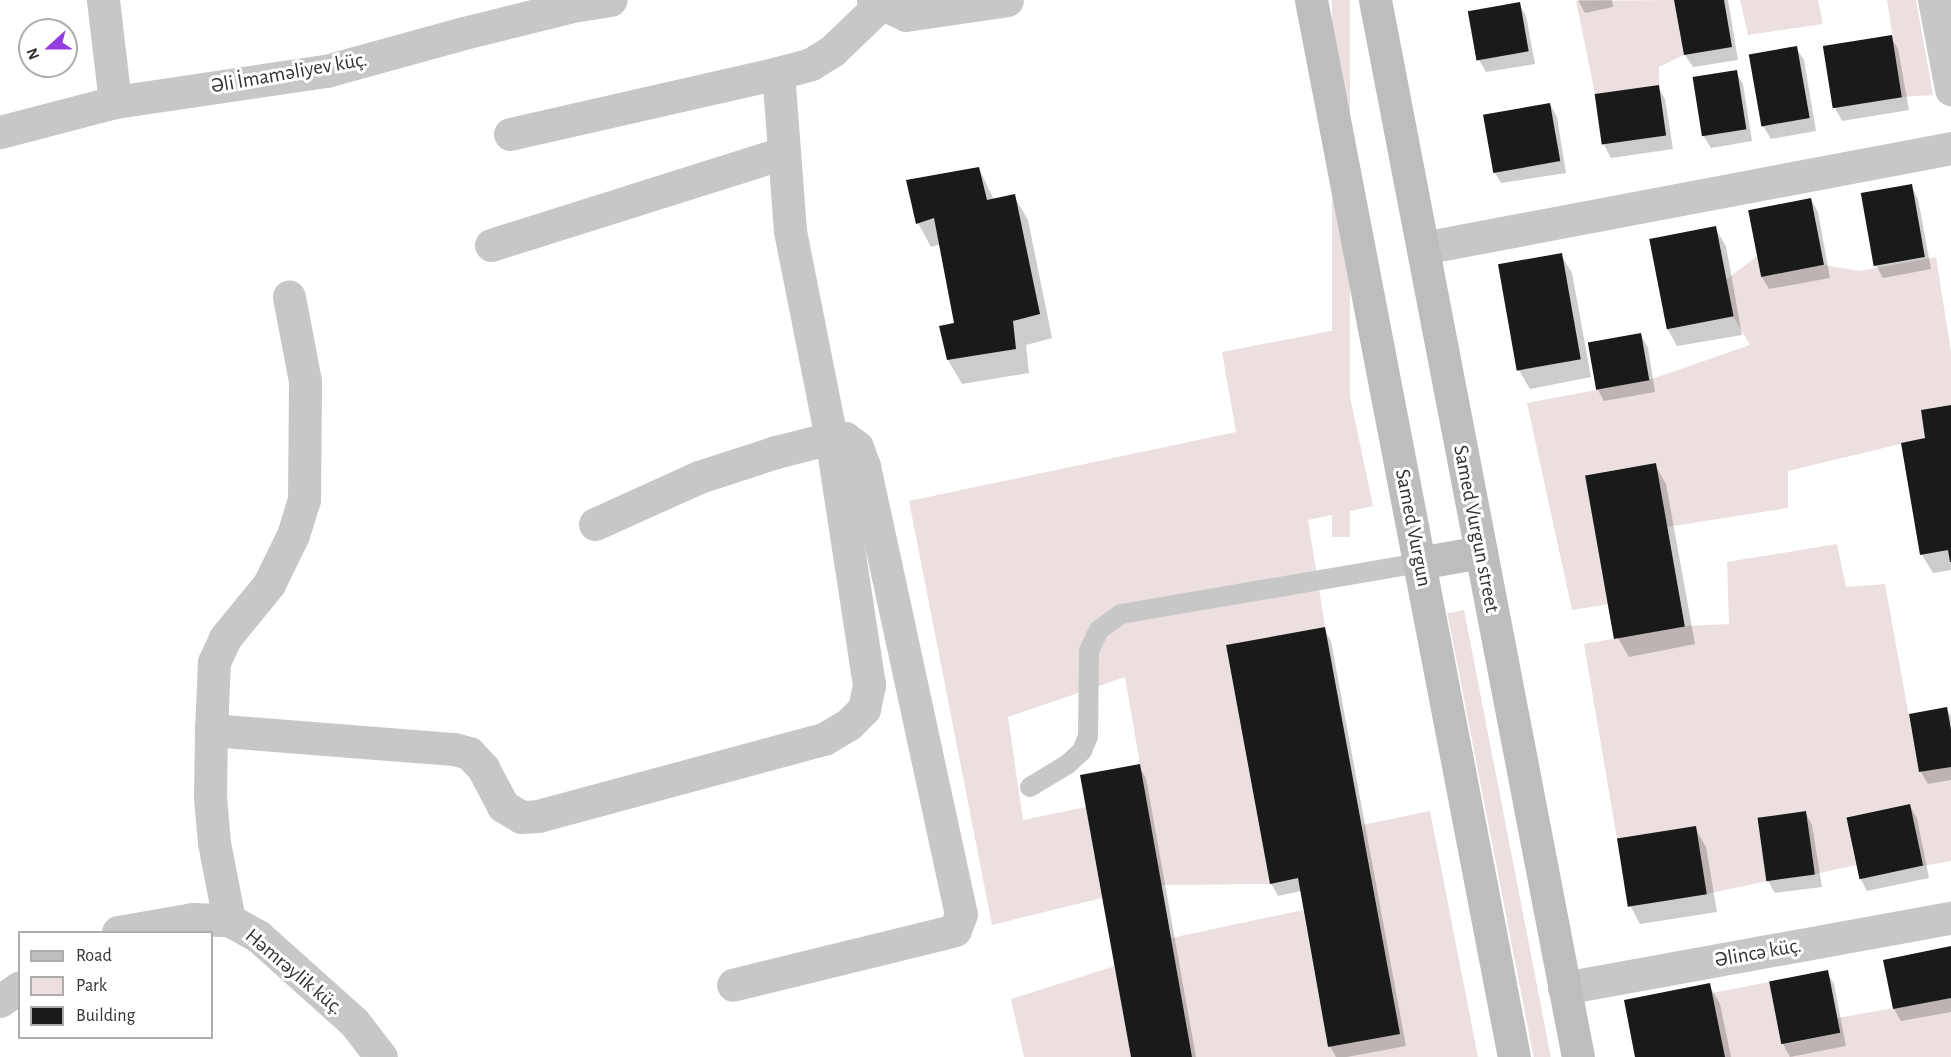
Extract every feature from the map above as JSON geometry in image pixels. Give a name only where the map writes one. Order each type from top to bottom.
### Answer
[{"type":"main road","name":"Samed Vurgun","points":[[1311,0],[1514,1057]]},
{"type":"main road","name":"Samed Vurgun street","points":[[1375,0],[1578,1057]]},
{"type":"main road","points":[[1419,563],[1480,552]]},
{"type":"street","points":[[103,0],[115,102]]},
{"type":"street","name":"Əli İmaməliyev küç.","points":[[0,132],[115,102],[326,71],[572,6],[611,0]]},
{"type":"street","points":[[510,134],[811,64],[833,50],[877,2],[906,15],[1007,0]]},
{"type":"street","points":[[1934,0],[1951,89]]},
{"type":"street","points":[[212,730],[454,749],[470,753],[483,768],[503,806],[521,817],[538,816],[824,739],[849,724],[864,709],[869,685],[831,438],[790,231],[782,153],[778,73]]},
{"type":"street","points":[[1423,248],[1951,148]]},
{"type":"street","points":[[491,245],[782,153]]},
{"type":"street","points":[[229,920],[214,843],[210,796],[214,662],[225,638],[268,584],[293,535],[304,500],[305,381],[289,297]]},
{"type":"street","points":[[595,524],[699,477],[776,452],[831,438],[845,438],[857,447],[864,465],[961,914],[955,930],[733,985]]},
{"type":"street","name":"Əlincə küç.","points":[[1564,988],[1951,918]]},
{"type":"street","name":"Həmrəylik küç.","points":[[129,931],[193,919],[229,920],[258,936],[354,1022],[381,1057]]},
{"type":"street","points":[[0,1001],[18,988]]},
{"type":"lane","points":[[1030,787],[1068,764],[1082,751],[1088,736],[1089,651],[1098,630],[1121,614],[1419,563]]},
{"type":"green space","points":[[1332,0],[1350,0],[1350,537],[1332,537]]},
{"type":"green space","points":[[1674,0],[1684,55],[1659,67],[1659,85],[1595,94],[1576,1]]},
{"type":"green space","points":[[1740,0],[1818,0],[1823,24],[1748,35]]},
{"type":"green space","points":[[1887,0],[1916,0],[1933,95],[1902,97]]},
{"type":"green space","points":[[1757,256],[1761,277],[1824,265],[1860,271],[1936,257],[1951,352],[1951,405],[1921,410],[1925,438],[1788,471],[1788,508],[1667,527],[1656,463],[1586,475],[1610,604],[1572,610],[1527,403],[1649,380],[1750,345],[1733,316],[1726,280]]},
{"type":"green space","points":[[1336,330],[1373,506],[1308,520],[1325,627],[1226,646],[1270,884],[1161,885],[1125,677],[1008,717],[1023,820],[1086,807],[1102,898],[992,925],[909,501],[1236,432],[1222,352]]},
{"type":"green space","points":[[1837,544],[1846,587],[1885,584],[1919,772],[1951,767],[1951,861],[1923,866],[1910,804],[1846,817],[1856,865],[1815,874],[1805,811],[1757,818],[1767,881],[1707,894],[1617,839],[1584,644],[1685,626],[1729,624],[1727,562]]},
{"type":"green space","points":[[1464,610],[1551,1057],[1534,1057],[1447,613]]},
{"type":"green space","points":[[1430,811],[1478,1057],[1192,1057],[1171,938],[1303,910],[1328,1047],[1400,1034],[1362,825]]},
{"type":"green space","points":[[1115,966],[1131,1057],[1024,1057],[1011,999]]},
{"type":"green space","points":[[1769,982],[1782,1045],[1840,1033],[1837,1018],[1951,998],[1951,1057],[1725,1057],[1712,993]]},
{"type":"building","points":[[1674,0],[1724,0],[1732,47],[1684,55]]},
{"type":"building","points":[[1520,2],[1529,51],[1476,60],[1468,11]]},
{"type":"building","points":[[1892,35],[1902,97],[1833,108],[1823,46]]},
{"type":"building","points":[[1797,46],[1810,118],[1761,126],[1749,55]]},
{"type":"building","points":[[1737,70],[1746,129],[1702,136],[1693,77]]},
{"type":"building","points":[[1659,85],[1666,136],[1602,145],[1595,94]]},
{"type":"building","points":[[1550,103],[1560,161],[1493,173],[1483,115]]},
{"type":"building","points":[[979,167],[987,200],[1015,194],[1040,314],[1013,321],[1016,349],[947,360],[939,326],[954,323],[934,218],[916,224],[906,180]]},
{"type":"building","points":[[1912,184],[1925,257],[1874,266],[1861,193]]},
{"type":"building","points":[[1811,198],[1824,265],[1761,277],[1748,210]]},
{"type":"building","points":[[1716,226],[1734,316],[1667,329],[1649,239]]},
{"type":"building","points":[[1562,253],[1581,359],[1517,371],[1498,264]]},
{"type":"building","points":[[1641,333],[1649,380],[1596,390],[1588,342]]},
{"type":"building","points":[[1951,405],[1950,562],[1948,550],[1920,555],[1901,443],[1925,438],[1921,410]]},
{"type":"building","points":[[1656,463],[1685,626],[1614,639],[1585,476]]},
{"type":"building","points":[[1325,627],[1400,1034],[1328,1047],[1298,878],[1270,884],[1226,645]]},
{"type":"building","points":[[1947,707],[1951,730],[1951,767],[1919,772],[1909,714]]},
{"type":"building","points":[[1140,764],[1192,1057],[1131,1057],[1080,775]]},
{"type":"building","points":[[1910,804],[1923,866],[1860,879],[1846,818]]},
{"type":"building","points":[[1806,811],[1815,874],[1766,881],[1757,818]]},
{"type":"building","points":[[1696,826],[1707,894],[1628,907],[1617,839]]},
{"type":"building","points":[[1951,946],[1951,998],[1893,1009],[1883,960]]},
{"type":"building","points":[[1828,970],[1840,1033],[1781,1044],[1769,981]]},
{"type":"building","points":[[1710,983],[1725,1057],[1635,1057],[1624,1000]]}]
